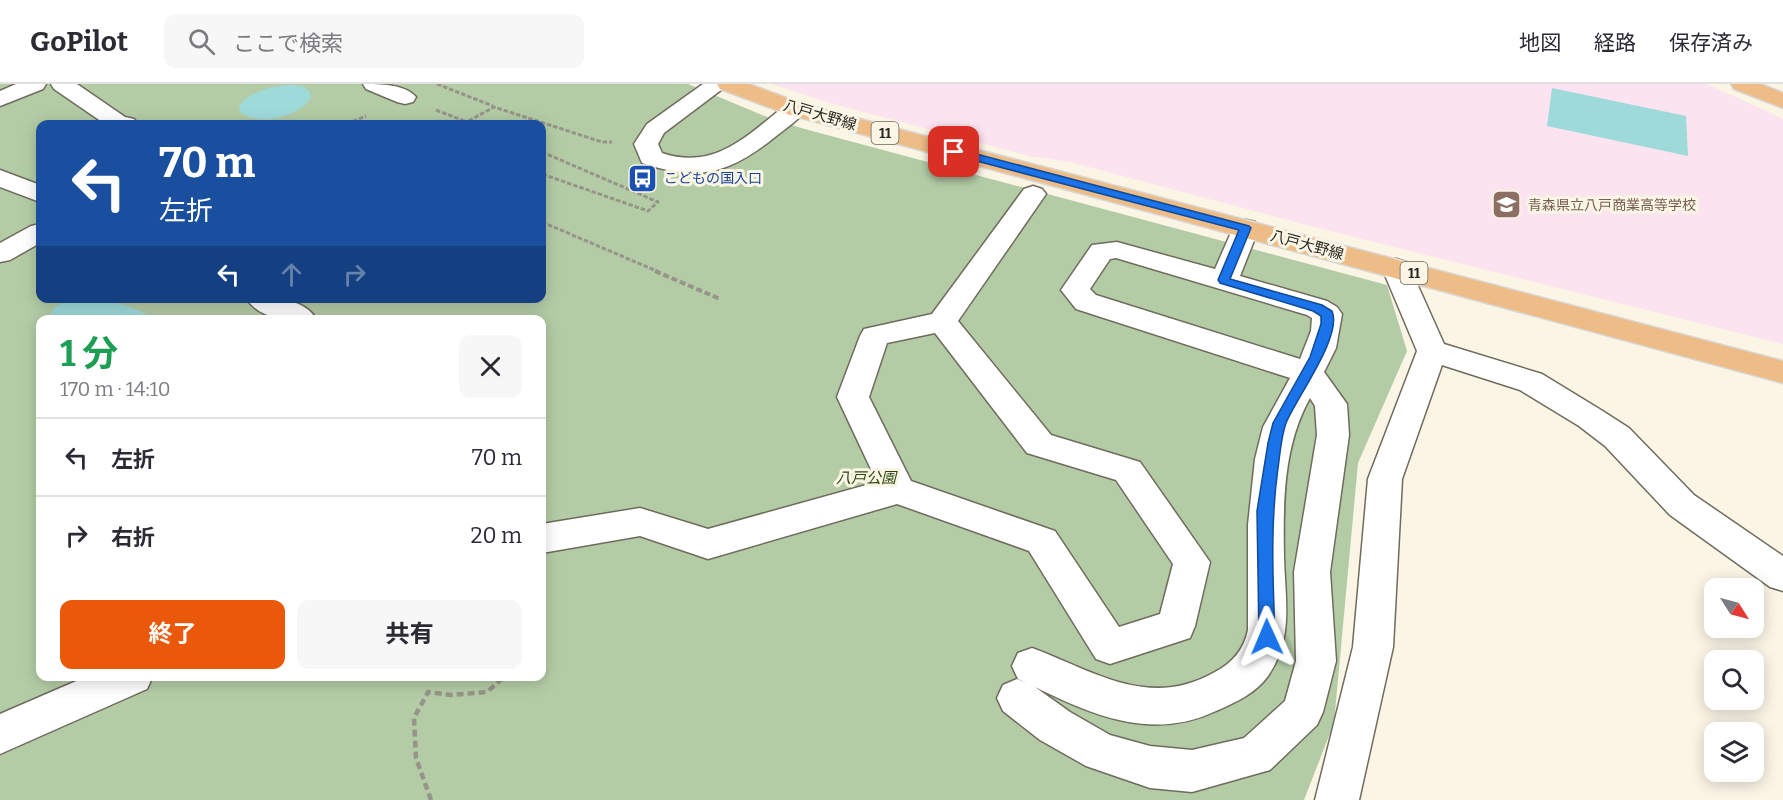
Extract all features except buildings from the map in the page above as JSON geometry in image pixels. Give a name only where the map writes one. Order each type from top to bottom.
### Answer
[{"type":"main road","name":"八戸大野線","points":[[728,84],[795,109],[1783,372]]},
{"type":"main road","points":[[1742,84],[1783,101]]},
{"type":"street","points":[[0,99],[35,84]]},
{"type":"street","points":[[62,84],[114,120]]},
{"type":"street","points":[[374,84],[405,97]]},
{"type":"street","points":[[718,84],[655,129],[646,144],[651,158],[666,165],[684,169],[711,166],[735,156],[795,109]]},
{"type":"street","points":[[0,178],[36,192]]},
{"type":"street","points":[[898,490],[853,397],[875,336],[942,322],[1033,194]]},
{"type":"street","points":[[1224,280],[1246,228]]},
{"type":"street","points":[[0,254],[36,234]]},
{"type":"street","points":[[1224,280],[1117,250],[1102,251],[1075,290],[1086,302],[1308,373],[1331,404],[1333,435],[1312,572],[1316,661],[1302,712],[1255,756],[1192,771],[1150,767],[1101,752],[1056,726],[1024,682],[1146,706],[1187,704],[1232,685],[1255,665],[1267,637],[1264,511],[1275,443],[1280,423],[1308,373],[1327,324],[1327,314],[1317,308],[1224,280]]},
{"type":"street","points":[[1337,800],[1373,647],[1384,479],[1432,351],[1396,268]]},
{"type":"street","points":[[270,303],[293,315]]},
{"type":"street","points":[[546,537],[640,522],[708,543],[898,490],[1042,541],[1110,647],[1176,626],[1192,562],[1128,471],[1039,444],[942,322]]},
{"type":"street","points":[[1432,351],[1531,382],[1590,418],[1617,437],[1682,504],[1783,576]]},
{"type":"street","points":[[0,734],[122,681]]},
{"type":"path","points":[[437,84],[534,120]]},
{"type":"path","points":[[470,120],[494,107]]},
{"type":"path","points":[[546,124],[602,142],[646,144]]},
{"type":"path","points":[[546,155],[658,202],[648,211],[546,175]]},
{"type":"path","points":[[546,224],[720,299]]},
{"type":"path","points":[[431,800],[416,758],[414,718],[428,692],[451,695],[487,692],[499,681]]},
{"type":"shaded area","name":"青森県立八戸商業高等学校","points":[[772,84],[1707,84],[1783,119],[1783,344],[1314,227],[1070,162],[1029,156],[826,102]]},
{"type":"green space","name":"八戸公園","points":[[0,84],[688,84],[762,115],[801,128],[1387,285],[1407,351],[1358,463],[1334,723],[1304,800],[0,800]]},
{"type":"water","points":[[278,86],[304,87],[310,92],[311,98],[305,105],[288,115],[258,119],[240,112],[239,106],[250,96]]},
{"type":"water","points":[[1552,88],[1686,116],[1688,156],[1547,126]]},
{"type":"water","points":[[62,303],[114,303],[148,315],[50,315],[55,307]]},
{"type":"place","name":"こどもの国入口","points":[[643,178]]},
{"type":"place","name":"青森県立八戸商業高等学校","points":[[1507,205]]},
{"type":"route","points":[[954,152],[1246,228],[1224,280],[1317,308],[1327,314],[1327,324],[1316,357],[1280,423],[1275,443],[1264,511],[1267,637]]}]
